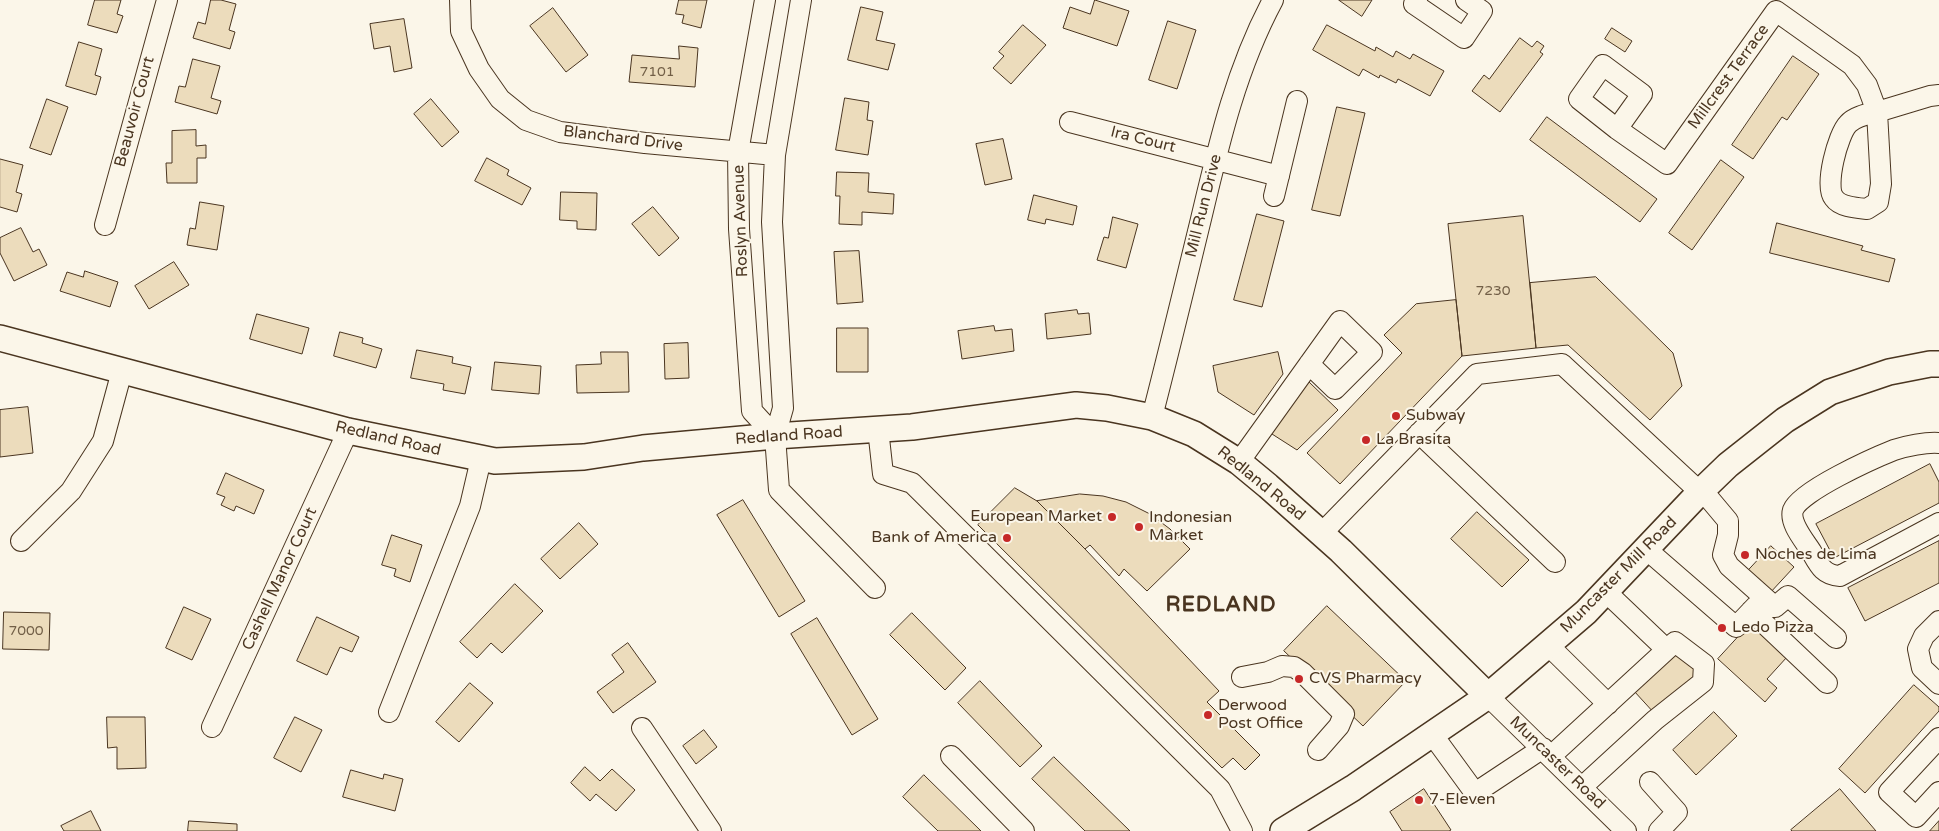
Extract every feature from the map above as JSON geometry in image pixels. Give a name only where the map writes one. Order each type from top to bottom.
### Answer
[{"type":"main road","name":"Redland Road","points":[[0,338],[348,431],[495,461],[584,456],[644,448],[775,436],[912,427],[1076,405],[1107,408],[1152,417],[1194,434],[1239,462],[1291,505],[1488,696]]},
{"type":"main road","name":"Muncaster Mill Road","points":[[1283,831],[1353,788],[1488,696],[1586,612],[1728,465],[1785,420],[1830,392],[1889,372],[1939,364]]},
{"type":"street","name":"Beauvoir Court","points":[[105,224],[167,0]]},
{"type":"street","name":"Blanchard Drive","points":[[460,0],[461,31],[479,70],[500,98],[526,120],[560,132],[645,143],[774,155]]},
{"type":"street","name":"Roslyn Avenue","points":[[765,0],[738,152],[739,229],[752,411],[775,436]]},
{"type":"street","name":"Roslyn Avenue","points":[[801,0],[774,155],[772,222],[783,408],[775,436],[779,490],[875,588]]},
{"type":"street","name":"Mill Run Drive","points":[[1152,417],[1236,85],[1251,46],[1273,0]]},
{"type":"street","points":[[1417,0],[1414,4],[1464,38],[1482,12],[1466,0]]},
{"type":"street","name":"Millcrest Terrace","points":[[1617,129],[1667,164],[1776,11],[1852,65],[1867,85],[1877,112],[1939,95]]},
{"type":"street","points":[[1274,196],[1297,101]]},
{"type":"street","name":"Ira Court","points":[[1070,122],[1216,158],[1279,176]]},
{"type":"street","points":[[1239,462],[1309,364]]},
{"type":"street","points":[[1321,534],[1476,374],[1562,364],[1701,491],[1728,521],[1728,535],[1723,555],[1729,566],[1775,607]]},
{"type":"street","points":[[21,540],[71,491],[103,441],[122,371]]},
{"type":"street","points":[[878,429],[883,474],[912,483],[1220,789],[1242,831]]},
{"type":"street","name":"Cashell Manor Court","points":[[212,727],[348,431]]},
{"type":"street","points":[[1419,433],[1555,562]]},
{"type":"street","points":[[1939,442],[1895,450],[1852,469],[1810,493],[1792,511],[1793,520],[1798,531],[1823,571],[1832,576],[1840,576],[1939,523]]},
{"type":"street","points":[[389,712],[470,506],[481,459]]},
{"type":"street","points":[[1646,549],[1736,627],[1756,606],[1775,607],[1788,596],[1836,638]]},
{"type":"street","points":[[1605,592],[1666,649]]},
{"type":"street","points":[[1751,611],[1827,683]]},
{"type":"street","points":[[1939,621],[1924,636],[1918,649],[1922,668],[1939,684]]},
{"type":"street","points":[[1432,734],[1475,793],[1547,752],[1608,704],[1675,642],[1704,664],[1703,682],[1654,720],[1582,787]]},
{"type":"street","points":[[1548,645],[1608,704]]},
{"type":"street","points":[[1242,677],[1268,672],[1282,666],[1294,667],[1303,673],[1344,714],[1339,726],[1318,750]]},
{"type":"street","name":"Muncaster Road","points":[[1488,696],[1626,831]]},
{"type":"street","points":[[642,728],[711,831]]},
{"type":"street","points":[[1939,738],[1889,792],[1916,817],[1939,792]]},
{"type":"street","points":[[951,756],[1024,831]]},
{"type":"street","points":[[1650,782],[1677,812],[1659,831]]},
{"type":"building","points":[[95,0],[121,0],[117,14],[123,16],[117,33],[88,25]]},
{"type":"building","points":[[211,0],[221,0],[236,4],[229,30],[235,32],[230,49],[193,38],[198,22],[205,24]]},
{"type":"building","points":[[679,0],[707,0],[701,28],[682,23],[684,15],[676,14]]},
{"type":"building","points":[[1095,0],[1129,11],[1117,46],[1063,28],[1070,7],[1090,14]]},
{"type":"building","points":[[1339,0],[1372,0],[1362,16]]},
{"type":"building","points":[[861,7],[883,12],[876,40],[895,44],[888,70],[848,60]]},
{"type":"building","points":[[553,8],[588,55],[566,72],[530,26]]},
{"type":"building","points":[[404,19],[412,68],[394,72],[390,46],[374,49],[370,24]]},
{"type":"building","points":[[1168,21],[1196,30],[1177,89],[1149,80]]},
{"type":"building","points":[[1023,25],[1046,45],[1011,84],[993,68],[1004,56],[999,52]]},
{"type":"building","points":[[1327,25],[1375,51],[1376,47],[1393,57],[1396,51],[1410,59],[1413,54],[1444,71],[1430,96],[1398,79],[1396,83],[1380,75],[1379,78],[1363,69],[1359,76],[1313,50]]},
{"type":"building","points":[[1612,28],[1632,41],[1625,52],[1605,39]]},
{"type":"building","points":[[1520,38],[1532,47],[1537,41],[1544,46],[1540,52],[1543,54],[1500,112],[1472,91],[1484,75],[1489,79]]},
{"type":"building","points":[[79,42],[102,49],[95,75],[101,77],[96,95],[66,86]]},
{"type":"building","points":[[679,46],[698,48],[695,87],[629,82],[632,55],[679,59]]},
{"type":"building","points":[[1793,56],[1819,74],[1787,120],[1782,117],[1753,159],[1732,145]]},
{"type":"building","points":[[193,59],[220,66],[211,98],[221,101],[217,114],[175,102],[179,86],[185,87]]},
{"type":"building","points":[[845,98],[869,102],[867,120],[873,121],[868,155],[836,150]]},
{"type":"building","points":[[47,99],[68,107],[51,155],[30,148]]},
{"type":"building","points":[[431,99],[459,132],[442,147],[414,114]]},
{"type":"building","points":[[1337,107],[1365,113],[1340,216],[1312,210]]},
{"type":"building","points":[[1547,117],[1657,199],[1640,222],[1530,140]]},
{"type":"building","points":[[196,130],[196,146],[206,145],[206,158],[197,158],[197,183],[167,183],[166,163],[172,163],[172,131]]},
{"type":"building","points":[[1003,139],[1012,179],[985,185],[976,144]]},
{"type":"building","points":[[487,158],[509,170],[507,175],[531,188],[522,205],[475,181]]},
{"type":"building","points":[[0,159],[23,165],[16,192],[22,194],[17,212],[0,207]]},
{"type":"building","points":[[1721,160],[1744,177],[1692,250],[1669,233]]},
{"type":"building","points":[[837,172],[869,173],[868,192],[894,194],[893,214],[862,212],[862,225],[839,224],[840,196],[836,196]]},
{"type":"building","points":[[561,192],[597,193],[596,230],[577,229],[577,221],[560,220]]},
{"type":"building","points":[[1034,195],[1077,206],[1073,225],[1046,219],[1045,224],[1028,220]]},
{"type":"building","points":[[200,202],[224,206],[217,250],[187,245],[190,228],[195,229]]},
{"type":"building","points":[[653,207],[679,238],[659,256],[632,224]]},
{"type":"building","points":[[1257,214],[1284,221],[1262,307],[1234,300]]},
{"type":"building","points":[[1523,216],[1536,348],[1462,356],[1448,224]]},
{"type":"building","points":[[1113,217],[1138,224],[1126,268],[1097,260],[1104,237],[1108,238]]},
{"type":"building","points":[[1777,223],[1863,246],[1861,250],[1895,259],[1889,282],[1770,253]]},
{"type":"building","points":[[21,228],[33,252],[39,249],[47,265],[14,281],[0,253],[0,238]]},
{"type":"building","points":[[859,251],[863,302],[837,304],[834,252]]},
{"type":"building","points":[[174,262],[189,285],[149,309],[135,286]]},
{"type":"building","points":[[85,271],[118,282],[110,307],[60,291],[67,272],[83,277]]},
{"type":"building","points":[[1596,277],[1673,353],[1682,386],[1650,420],[1568,345],[1536,348],[1530,283]]},
{"type":"building","points":[[1456,300],[1462,356],[1340,484],[1307,453],[1402,353],[1384,335],[1416,304]]},
{"type":"building","points":[[1077,310],[1078,314],[1089,313],[1091,334],[1047,339],[1045,314]]},
{"type":"building","points":[[257,314],[309,328],[302,354],[250,339]]},
{"type":"building","points":[[994,326],[995,331],[1012,329],[1014,351],[962,359],[958,331]]},
{"type":"building","points":[[837,328],[868,328],[868,372],[837,372]]},
{"type":"building","points":[[340,332],[363,338],[362,343],[382,349],[376,368],[334,356]]},
{"type":"building","points":[[688,343],[689,378],[665,379],[664,344]]},
{"type":"building","points":[[417,350],[453,357],[452,363],[471,367],[465,394],[443,390],[444,384],[411,378]]},
{"type":"building","points":[[601,352],[628,352],[629,392],[577,393],[576,365],[601,364]]},
{"type":"building","points":[[1278,352],[1283,374],[1254,415],[1218,392],[1213,366]]},
{"type":"building","points":[[495,362],[541,366],[539,394],[492,390]]},
{"type":"building","points":[[1308,381],[1338,410],[1297,450],[1272,434]]},
{"type":"building","points":[[28,407],[33,453],[0,457],[0,410]]},
{"type":"building","points":[[1930,464],[1939,482],[1939,503],[1834,558],[1816,524]]},
{"type":"building","points":[[226,473],[264,490],[254,514],[236,506],[234,511],[221,505],[225,497],[217,494]]},
{"type":"building","points":[[1015,488],[1037,501],[1219,691],[1207,702],[1260,755],[1245,770],[1233,758],[1222,768],[978,525]]},
{"type":"building","points":[[1080,494],[1103,496],[1126,502],[1150,514],[1170,529],[1190,549],[1147,591],[1124,569],[1119,576],[1090,545],[1085,549],[1037,501]]},
{"type":"building","points":[[743,500],[805,601],[779,617],[717,515]]},
{"type":"building","points":[[1477,512],[1529,560],[1502,587],[1451,539]]},
{"type":"building","points":[[579,523],[598,544],[560,579],[541,559]]},
{"type":"building","points":[[392,535],[422,545],[410,582],[394,576],[396,569],[382,565]]},
{"type":"building","points":[[1939,541],[1939,583],[1865,621],[1848,588]]},
{"type":"building","points":[[1771,546],[1794,567],[1769,594],[1746,573]]},
{"type":"building","points":[[515,584],[543,611],[502,653],[491,643],[477,658],[460,642]]},
{"type":"building","points":[[1327,606],[1406,681],[1363,726],[1284,651]]},
{"type":"building","points":[[184,607],[211,619],[192,660],[166,648]]},
{"type":"building","points":[[4,612],[50,613],[49,650],[3,649]]},
{"type":"building","points":[[912,613],[966,668],[945,690],[890,635]]},
{"type":"building","points":[[317,617],[359,637],[352,652],[340,647],[327,675],[297,661]]},
{"type":"building","points":[[817,618],[878,719],[852,735],[791,634]]},
{"type":"building","points":[[1751,623],[1787,657],[1767,679],[1777,688],[1765,702],[1718,659]]},
{"type":"building","points":[[628,643],[656,682],[613,713],[597,692],[624,672],[612,655]]},
{"type":"building","points":[[1676,651],[1697,673],[1655,714],[1634,691]]},
{"type":"building","points":[[980,681],[1042,746],[1020,767],[958,703]]},
{"type":"building","points":[[470,683],[493,703],[459,742],[436,722]]},
{"type":"building","points":[[1914,685],[1939,707],[1939,711],[1865,793],[1839,769]]},
{"type":"building","points":[[1714,712],[1737,736],[1696,775],[1673,750]]},
{"type":"building","points":[[107,717],[145,717],[146,768],[117,769],[117,747],[108,748]]},
{"type":"building","points":[[295,717],[322,730],[301,772],[274,758]]},
{"type":"building","points":[[704,730],[717,747],[696,764],[683,746]]},
{"type":"building","points":[[1054,757],[1130,831],[1085,831],[1032,779]]},
{"type":"building","points":[[585,767],[600,781],[612,769],[635,790],[616,811],[596,794],[590,801],[571,783]]},
{"type":"building","points":[[351,770],[383,779],[384,774],[403,779],[395,811],[343,797]]},
{"type":"building","points":[[924,775],[981,831],[938,831],[903,797]]},
{"type":"building","name":"7-Eleven","points":[[1424,789],[1451,830],[1402,831],[1390,812]]},
{"type":"building","points":[[1840,789],[1876,831],[1791,830]]},
{"type":"building","points":[[91,811],[101,831],[64,831],[61,826]]},
{"type":"building","points":[[189,821],[237,824],[237,831],[188,831]]},
{"type":"building","points":[[1939,821],[1939,831],[1930,831]]},
{"type":"place","name":"Subway","points":[[1396,416]]},
{"type":"place","name":"La Brasita","points":[[1366,440]]},
{"type":"place","name":"European Market","points":[[1112,517]]},
{"type":"place","name":"Indonesian Market","points":[[1139,527]]},
{"type":"place","name":"Bank of America","points":[[1007,538]]},
{"type":"place","name":"Noches de Lima","points":[[1745,555]]},
{"type":"place","name":"Ledo Pizza","points":[[1722,628]]},
{"type":"place","name":"CVS Pharmacy","points":[[1299,679]]},
{"type":"place","name":"Derwood Post Office","points":[[1208,715]]},
{"type":"place","name":"7-Eleven","points":[[1419,800]]},
{"type":"district","name":"REDLAND","points":[[1221,605]]}]
